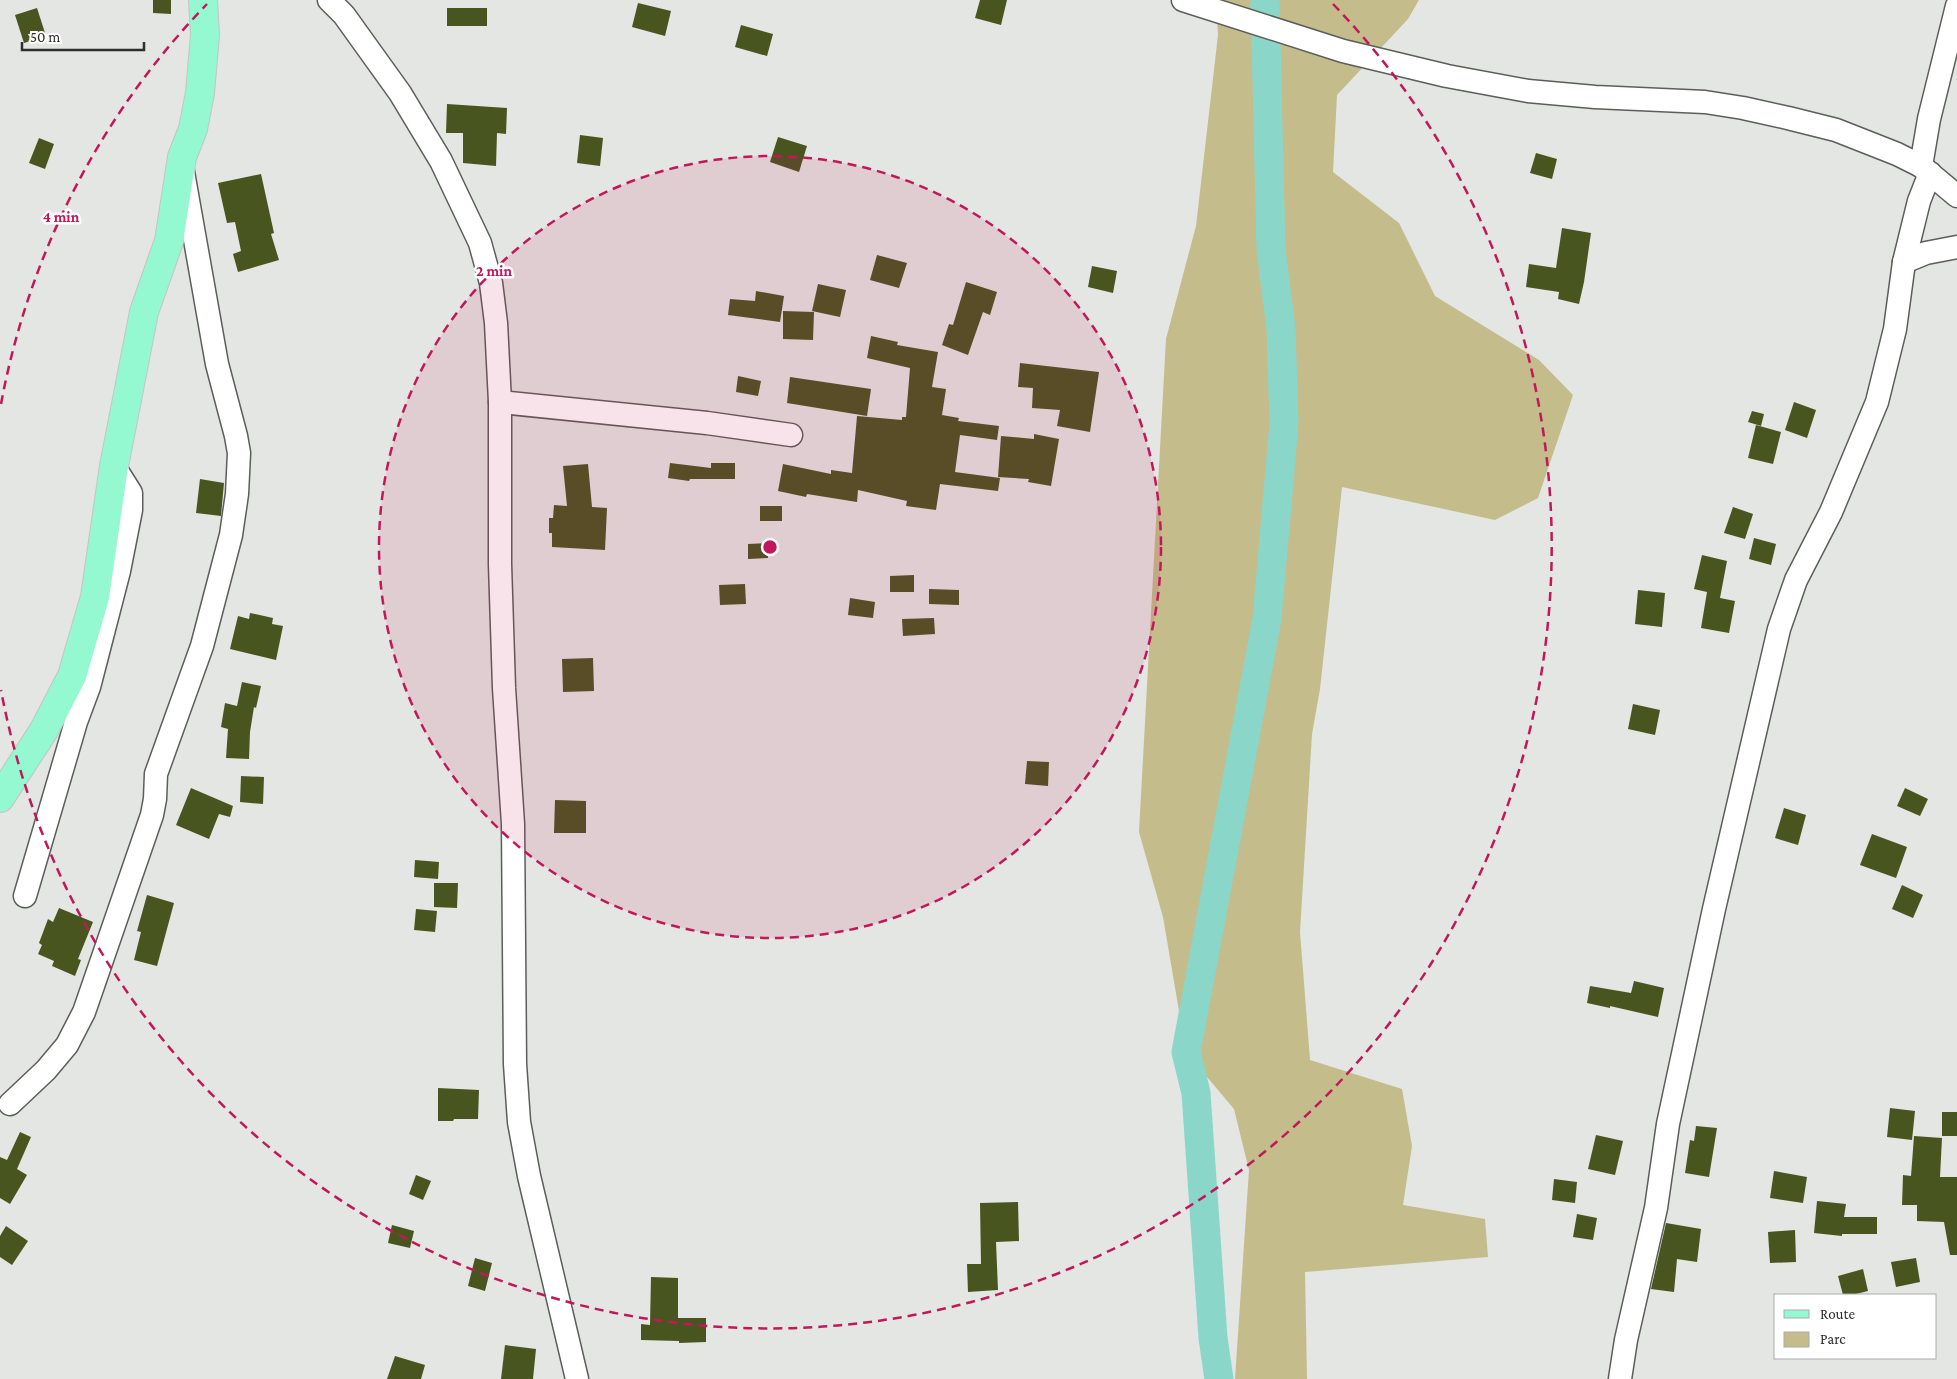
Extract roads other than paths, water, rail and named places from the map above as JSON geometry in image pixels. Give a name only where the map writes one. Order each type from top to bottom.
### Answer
[{"type":"main road","points":[[0,798],[44,730],[72,676],[96,597],[114,466],[144,312],[169,242],[182,157],[192,129],[200,93],[205,35],[203,0]]},
{"type":"street","points":[[329,0],[344,16],[400,93],[441,162],[480,243],[491,283],[500,402],[500,564],[504,688],[513,824],[513,940],[516,1083],[519,1122],[529,1176],[577,1379]]},
{"type":"street","points":[[1183,0],[1343,51],[1448,76],[1528,91],[1595,97],[1705,102],[1743,108],[1836,130],[1885,148],[1926,170],[1957,196]]},
{"type":"street","points":[[1620,1379],[1626,1340],[1656,1208],[1668,1124],[1714,909],[1779,629],[1796,580],[1831,512],[1877,402],[1895,329],[1904,262],[1926,170],[1929,119],[1957,6]]},
{"type":"street","points":[[10,1104],[46,1070],[67,1045],[84,1012],[152,815],[156,774],[202,646],[231,535],[237,494],[239,453],[217,364],[205,304],[183,174],[182,157]]},
{"type":"street","points":[[1904,262],[1926,254],[1957,247]]},
{"type":"street","points":[[500,402],[707,423],[791,435]]},
{"type":"street","points":[[25,896],[88,687],[119,571],[130,510],[131,493],[114,466]]},
{"type":"waterway","points":[[1219,1379],[1213,1338],[1196,1093],[1186,1052],[1267,619],[1284,423],[1281,329],[1271,250],[1265,0]]}]
